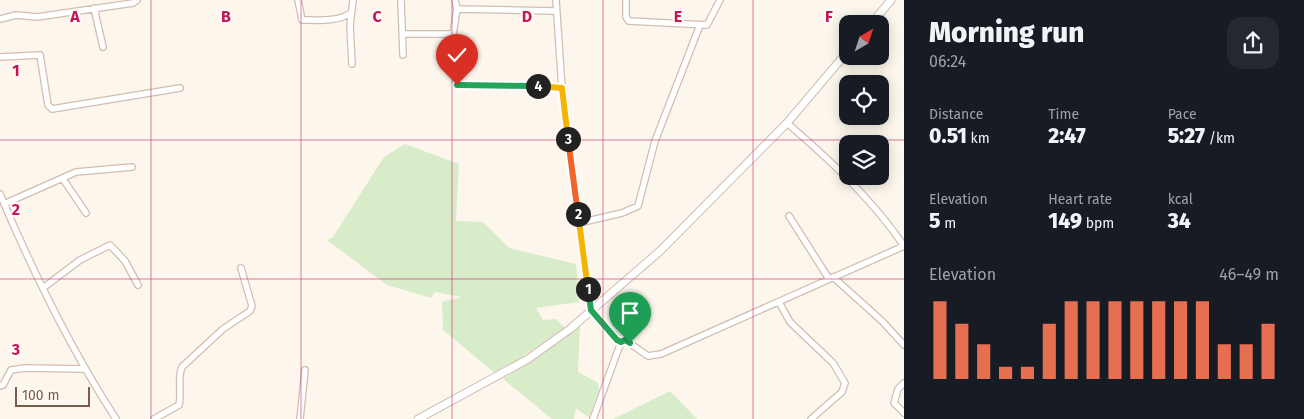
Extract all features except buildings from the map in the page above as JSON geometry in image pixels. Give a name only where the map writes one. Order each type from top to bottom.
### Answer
[{"type":"street","points":[[0,19],[16,15],[37,17],[134,3],[136,0]]},
{"type":"street","points":[[298,0],[302,20],[324,20],[346,16],[351,13]]},
{"type":"street","points":[[352,64],[351,13],[353,0]]},
{"type":"street","points":[[401,0],[403,55]]},
{"type":"street","points":[[455,0],[457,9],[453,34],[457,85],[495,86],[515,84],[562,88]]},
{"type":"street","points":[[556,0],[562,88],[591,310],[621,342]]},
{"type":"street","points":[[626,0],[626,18],[629,21],[700,25],[707,25],[710,22],[720,0]]},
{"type":"street","points":[[878,15],[891,0]]},
{"type":"street","points":[[94,8],[103,48]]},
{"type":"street","points":[[457,9],[556,11]]},
{"type":"street","points":[[579,223],[622,213],[638,206],[655,142],[700,25]]},
{"type":"street","points":[[403,34],[453,34]]},
{"type":"street","points":[[0,57],[40,55],[48,105],[52,109],[180,88]]},
{"type":"street","points":[[418,419],[528,359],[570,329],[660,252],[787,124],[839,62]]},
{"type":"street","points":[[621,342],[625,340],[648,356],[661,354],[904,246],[868,200],[816,148],[787,124]]},
{"type":"street","points":[[4,204],[76,172],[132,167]]},
{"type":"street","points":[[63,179],[86,213]]},
{"type":"street","points":[[0,194],[43,288],[84,369],[116,419]]},
{"type":"street","points":[[789,216],[831,278],[882,321],[904,345]]},
{"type":"street","points":[[43,288],[80,260],[110,245],[125,261],[138,285]]},
{"type":"street","points":[[154,419],[179,404],[181,395],[179,373],[182,367],[223,329],[250,311],[252,306],[241,268]]},
{"type":"street","points":[[779,302],[790,322],[833,363],[845,383],[842,392],[811,419]]},
{"type":"street","points":[[594,419],[621,342]]},
{"type":"street","points":[[0,386],[3,385],[11,370],[24,368],[84,369]]},
{"type":"street","points":[[300,419],[304,370]]},
{"type":"street","points":[[904,384],[898,389],[894,403],[904,413]]},
{"type":"green space","points":[[405,144],[459,164],[456,221],[483,222],[509,248],[576,264],[579,302],[536,308],[543,320],[556,319],[565,328],[496,374],[443,330],[442,302],[462,297],[435,292],[431,298],[387,285],[327,240],[333,237],[384,157]]},
{"type":"green space","points":[[580,326],[578,372],[598,383],[599,390],[589,418],[576,408],[574,419],[552,419],[503,379]]},
{"type":"green space","points":[[670,391],[697,419],[613,419]]},
{"type":"route","points":[[457,85],[495,86],[515,84],[562,88],[591,310],[617,340],[621,342],[625,340],[630,343]]}]
